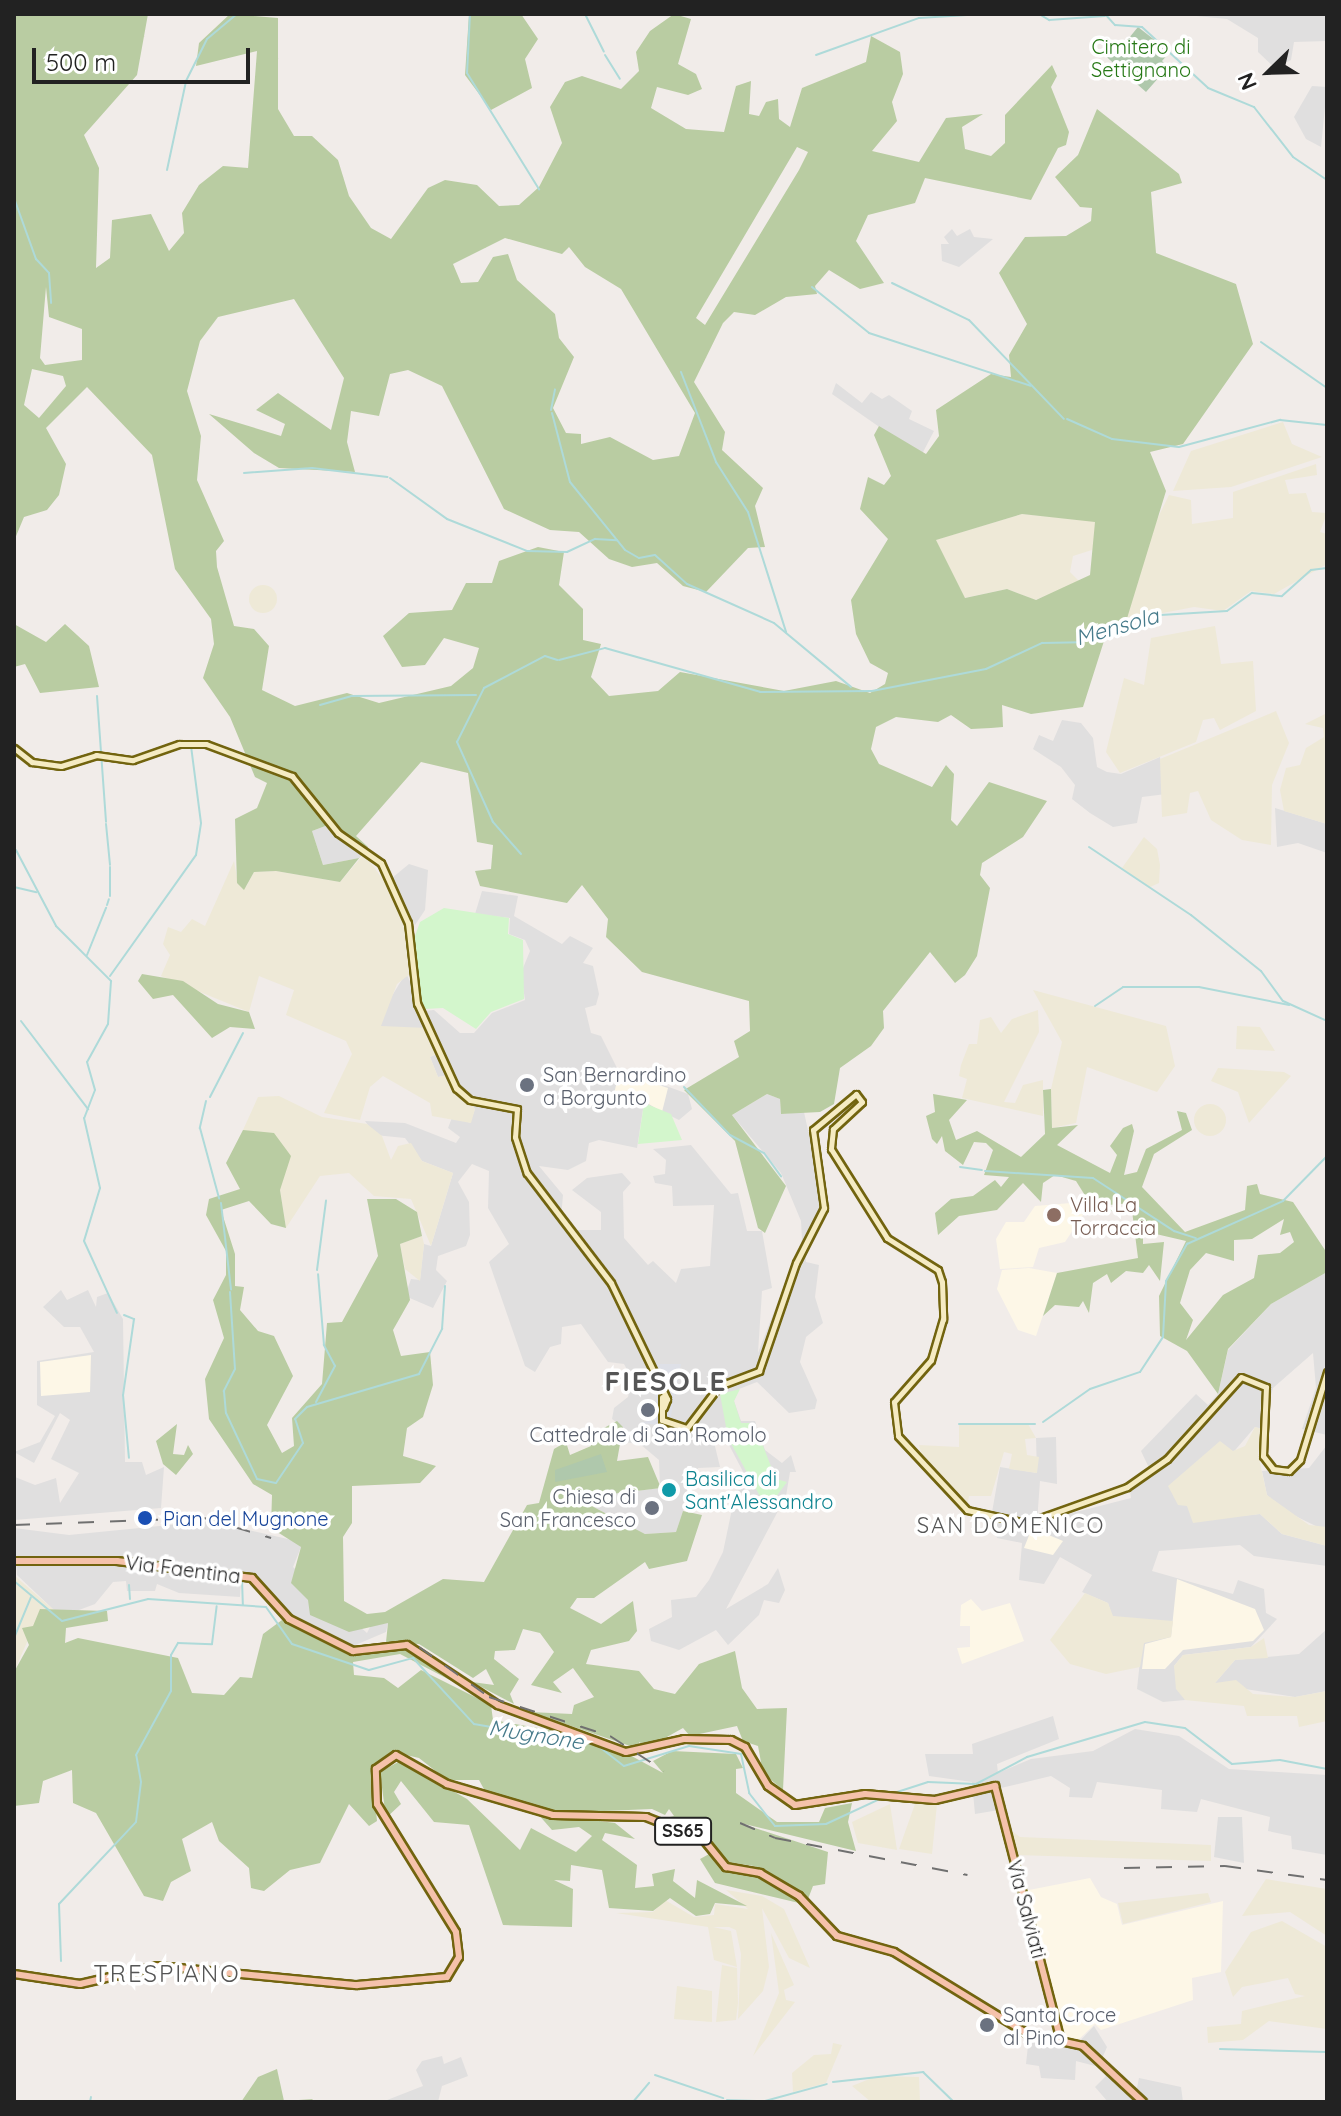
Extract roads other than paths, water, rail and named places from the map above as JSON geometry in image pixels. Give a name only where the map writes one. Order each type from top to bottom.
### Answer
[{"type":"main road","points":[[14,748],[45,765],[101,754],[148,758],[190,742],[236,754],[292,776],[341,836],[384,866],[408,924],[417,1003],[463,1096],[517,1109],[515,1137],[527,1173],[587,1258],[594,1263],[650,1364],[663,1401],[661,1418],[669,1423],[691,1427],[719,1386],[759,1371],[796,1263],[824,1208],[813,1130],[857,1094],[862,1102],[833,1129],[831,1149],[887,1238],[938,1270],[942,1282],[940,1331],[928,1364],[897,1394],[896,1431],[915,1462],[967,1510],[1028,1523],[1085,1504],[1155,1469],[1241,1377],[1258,1379],[1269,1393],[1265,1460],[1279,1471],[1291,1470],[1327,1372]]},
{"type":"main road","name":"Via Faentina","points":[[14,1561],[117,1561],[249,1578],[304,1627],[359,1652],[407,1645],[492,1702],[629,1753],[684,1739],[731,1740],[773,1791],[801,1806],[870,1795],[908,1799],[995,1786]]},
{"type":"main road","name":"SS65","points":[[14,1974],[91,1984],[158,1966],[342,1984],[437,1980],[458,1962],[456,1932],[380,1813],[374,1787],[384,1762],[415,1762],[447,1784],[553,1815],[655,1819],[704,1840],[726,1867],[760,1873],[799,1896],[829,1932],[885,1948],[999,2020],[1059,2041]]},
{"type":"main road","points":[[998,1795],[1004,1784]]},
{"type":"main road","name":"Via Salviati","points":[[995,1786],[1061,2031],[1059,2041]]},
{"type":"main road","points":[[1059,2041],[1083,2046],[1143,2102]]},
{"type":"waterway","points":[[167,170],[186,81],[207,39],[237,14]]},
{"type":"waterway","points":[[470,14],[467,73],[539,189]]},
{"type":"waterway","points":[[585,14],[604,52]]},
{"type":"waterway","points":[[816,55],[919,18],[983,14]]},
{"type":"waterway","points":[[1039,14],[1049,20],[1105,16]]},
{"type":"waterway","points":[[1105,14],[1115,25],[1142,27],[1208,88],[1254,107],[1293,157],[1327,180]]},
{"type":"waterway","points":[[605,55],[620,79]]},
{"type":"waterway","points":[[14,198],[36,259],[49,273],[51,303]]},
{"type":"waterway","points":[[892,283],[969,320],[1064,419]]},
{"type":"waterway","points":[[812,287],[869,333],[1031,386]]},
{"type":"waterway","points":[[1261,342],[1327,388]]},
{"type":"waterway","points":[[681,372],[716,462],[748,512],[786,632]]},
{"type":"waterway","points":[[551,410],[555,389]]},
{"type":"waterway","points":[[552,413],[570,482],[625,550],[639,558],[655,555],[687,584],[774,623],[851,687]]},
{"type":"waterway","points":[[1067,419],[1112,439],[1179,447],[1280,420],[1327,425]]},
{"type":"waterway","points":[[244,473],[312,468],[387,477]]},
{"type":"waterway","points":[[390,478],[447,519],[527,551],[567,552],[595,539],[617,540]]},
{"type":"waterway","name":"Mensola","points":[[559,660],[605,648],[760,692],[872,691],[986,669],[1042,643],[1081,642],[1144,616],[1227,611],[1252,593],[1282,596],[1311,570],[1327,568]]},
{"type":"waterway","points":[[521,854],[493,822],[457,742],[484,688],[545,656],[557,660]]},
{"type":"waterway","points":[[320,705],[351,696],[476,695]]},
{"type":"waterway","points":[[97,696],[106,822]]},
{"type":"waterway","points":[[110,976],[196,855],[201,823],[191,746]]},
{"type":"waterway","points":[[106,824],[110,865]]},
{"type":"waterway","points":[[14,842],[15,846]]},
{"type":"waterway","points":[[1089,847],[1191,915],[1261,971],[1283,1001],[1327,1021]]},
{"type":"waterway","points":[[16,850],[56,926],[111,981],[108,1024],[87,1062],[95,1090],[84,1118],[100,1188],[84,1241],[117,1313]]},
{"type":"waterway","points":[[110,867],[110,896]]},
{"type":"waterway","points":[[14,887],[36,892]]},
{"type":"waterway","points":[[107,905],[109,899]]},
{"type":"waterway","points":[[87,955],[106,908]]},
{"type":"waterway","points":[[1095,1006],[1123,987],[1199,987],[1289,1005]]},
{"type":"waterway","points":[[21,1021],[88,1109]]},
{"type":"waterway","points":[[210,1097],[243,1033]]},
{"type":"waterway","points":[[684,1087],[730,1135],[764,1153],[781,1176]]},
{"type":"waterway","points":[[206,1101],[200,1128],[219,1198]]},
{"type":"waterway","points":[[1043,1422],[1090,1389],[1140,1372],[1163,1337],[1166,1281],[1187,1244],[1283,1201],[1327,1156]]},
{"type":"waterway","points":[[960,1167],[982,1170]]},
{"type":"waterway","points":[[985,1171],[1093,1178],[1174,1231],[1196,1238]]},
{"type":"waterway","points":[[317,1270],[326,1201]]},
{"type":"waterway","points":[[221,1203],[231,1289]]},
{"type":"waterway","points":[[316,1402],[335,1366],[324,1345],[318,1274]]},
{"type":"waterway","points":[[230,1292],[235,1369],[224,1391],[226,1413],[257,1479],[276,1483],[303,1443],[295,1419],[307,1407],[419,1374],[442,1329],[445,1286]]},
{"type":"waterway","points":[[124,1315],[134,1319],[123,1395],[129,1458]]},
{"type":"waterway","points":[[959,1424],[1035,1424]]},
{"type":"waterway","points":[[242,1580],[243,1605]]},
{"type":"waterway","name":"Mugnone","points":[[14,1581],[62,1621],[148,1599],[266,1607],[292,1644],[369,1670],[413,1658],[474,1724],[597,1745],[624,1766],[689,1746],[741,1754],[749,1793],[775,1826],[826,1824],[882,1798]]},
{"type":"waterway","points":[[129,1585],[130,1599]]},
{"type":"waterway","points":[[14,1638],[31,1597]]},
{"type":"waterway","points":[[61,1961],[59,1904],[136,1822],[141,1782],[136,1755],[171,1691],[171,1655],[178,1643],[212,1644],[217,1606]]},
{"type":"waterway","name":"Mugnone","points":[[891,1794],[928,1782],[976,1784],[1027,1757],[1145,1722],[1185,1728],[1232,1764],[1280,1760],[1327,1769]]},
{"type":"waterway","points":[[1220,2049],[1327,2052]]},
{"type":"waterway","points":[[833,2082],[923,2072],[954,2102]]},
{"type":"waterway","points":[[655,2075],[723,2098]]},
{"type":"waterway","points":[[633,2102],[649,2083]]},
{"type":"waterway","points":[[727,2100],[765,2101],[827,2084]]},
{"type":"waterway","points":[[90,2102],[91,2097]]},
{"type":"railway","points":[[14,1525],[204,1518],[271,1538]]},
{"type":"railway","points":[[419,1647],[489,1697],[610,1736],[664,1771]]},
{"type":"railway","points":[[740,1823],[775,1838],[967,1875]]},
{"type":"railway","points":[[1124,1868],[1225,1866],[1327,1880]]},
{"type":"place","name":"San Bernardino a Borgunto","points":[[527,1085]]},
{"type":"place","name":"Villa La Torraccia","points":[[1054,1215]]},
{"type":"place","name":"Cattedrale di San Romolo","points":[[648,1410]]},
{"type":"place","name":"Basilica di Sant'Alessandro","points":[[669,1490]]},
{"type":"place","name":"Chiesa di San Francesco","points":[[652,1508]]},
{"type":"place","name":"Pian del Mugnone","points":[[145,1518]]},
{"type":"place","name":"Santa Croce al Pino","points":[[987,2025]]},
{"type":"district","name":"FIESOLE","points":[[666,1381]]},
{"type":"district","name":"SAN DOMENICO","points":[[1011,1526]]},
{"type":"district","name":"TRESPIANO","points":[[167,1974]]},
{"type":"park label","name":"Cimitero di Settignano","points":[[1141,58]]}]
